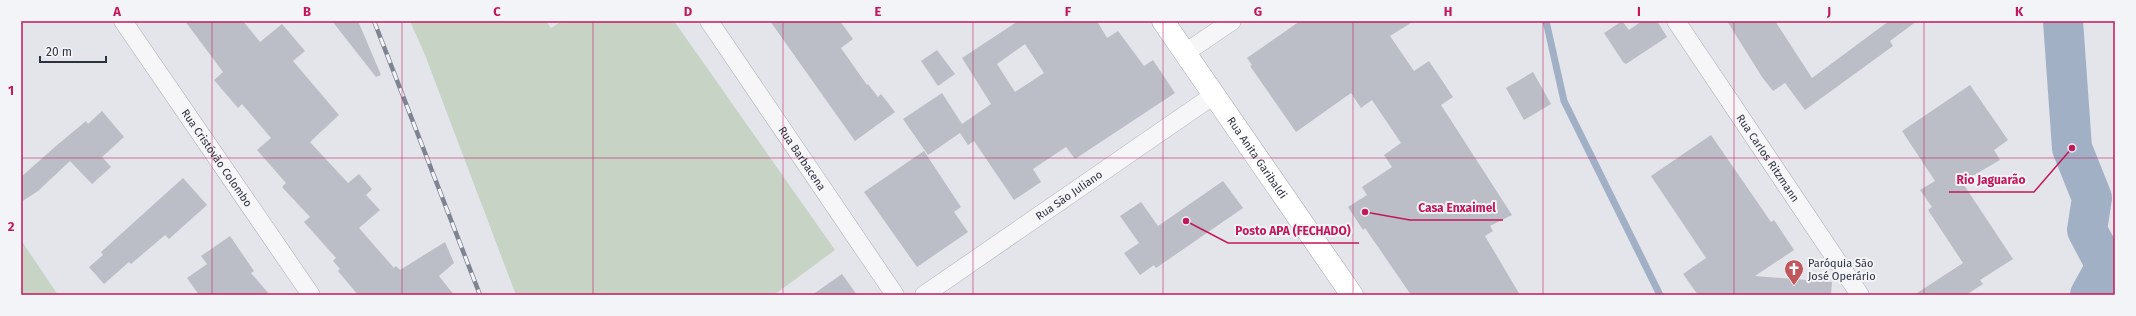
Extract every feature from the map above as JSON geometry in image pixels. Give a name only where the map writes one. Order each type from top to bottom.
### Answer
[{"type":"main road","name":"Rua Anita Garibaldi","points":[[1163,21],[1352,295]]},
{"type":"street","name":"Rua Cristóvão Colombo","points":[[123,21],[311,295]]},
{"type":"street","name":"Rua Barbacena","points":[[709,21],[895,295]]},
{"type":"street","points":[[1185,53],[1232,21]]},
{"type":"street","name":"Rua Carlos Ritzmann","points":[[1676,21],[1860,295]]},
{"type":"street","name":"Rua São Juliano","points":[[924,295],[1214,95]]},
{"type":"green space","points":[[410,21],[546,21],[551,28],[562,21],[674,21],[835,250],[774,295],[516,295],[425,55]]},
{"type":"green space","points":[[21,240],[58,295],[21,295]]},
{"type":"building","points":[[185,21],[243,21],[260,42],[282,24],[305,51],[293,61],[339,115],[310,142],[348,183],[359,174],[372,189],[366,195],[380,210],[359,228],[394,268],[396,266],[400,270],[445,242],[454,263],[439,276],[454,295],[358,295],[338,271],[340,269],[333,261],[336,258],[304,222],[310,217],[282,187],[286,183],[257,150],[271,138],[242,104],[238,108],[214,80],[223,72]]},
{"type":"building","points":[[332,21],[358,21],[381,75],[376,77]]},
{"type":"building","points":[[770,21],[840,21],[853,39],[841,48],[867,85],[868,84],[878,97],[881,94],[895,112],[855,141]]},
{"type":"building","points":[[1018,21],[1097,21],[1107,38],[1118,31],[1144,66],[1153,60],[1175,93],[1075,159],[1066,147],[1033,169],[1041,182],[1014,200],[974,141],[968,145],[960,133],[928,155],[903,119],[942,93],[962,124],[991,104],[962,58]],"holes":[[[1025,44],[1044,73],[1015,92],[997,64]]]},
{"type":"building","points":[[1300,21],[1414,21],[1390,36],[1414,71],[1429,61],[1453,97],[1441,105],[1512,215],[1490,226],[1493,231],[1485,236],[1520,295],[1411,295],[1365,228],[1363,230],[1348,207],[1367,195],[1362,187],[1392,167],[1384,155],[1401,143],[1372,100],[1361,108],[1351,93],[1296,132],[1250,66],[1252,65],[1247,58]]},
{"type":"building","points":[[1622,21],[1629,30],[1642,21],[1657,21],[1667,37],[1626,64],[1623,62],[1604,33]]},
{"type":"building","points":[[1727,21],[1775,21],[1812,78],[1889,21],[1917,21],[1890,41],[1893,46],[1805,110],[1785,83],[1773,91],[1762,77]]},
{"type":"building","points":[[937,50],[955,74],[938,86],[921,61]]},
{"type":"building","points":[[1533,72],[1551,104],[1524,120],[1506,88]]},
{"type":"building","points":[[1970,85],[2008,140],[1994,150],[2000,160],[1962,182],[2013,259],[1980,280],[1983,284],[1966,295],[1914,295],[1963,263],[1928,210],[1932,207],[1920,190],[1935,181],[1902,131]]},
{"type":"building","points":[[102,111],[124,137],[102,157],[111,167],[92,184],[70,161],[38,191],[21,202],[21,177],[86,121],[88,124]]},
{"type":"building","points":[[1711,135],[1771,222],[1774,220],[1794,250],[1755,276],[1832,282],[1831,295],[1698,295],[1683,274],[1706,258],[1651,176]]},
{"type":"building","points":[[924,151],[961,207],[954,212],[968,232],[917,267],[864,192]]},
{"type":"building","points":[[183,178],[207,205],[169,239],[165,235],[131,264],[129,262],[104,284],[89,267],[103,255],[101,252]]},
{"type":"building","points":[[1223,181],[1243,208],[1156,268],[1154,265],[1140,275],[1124,253],[1139,243],[1120,216],[1141,202],[1158,226]]},
{"type":"building","points":[[230,236],[254,271],[251,273],[270,295],[199,295],[187,278],[207,264],[201,256]]},
{"type":"building","points":[[842,274],[857,295],[812,295]]},
{"type":"waterway","points":[[1546,21],[1564,101],[1660,295]]},
{"type":"waterway","points":[[2063,21],[2072,148],[2092,198],[2087,230],[2106,266],[2090,295]]},
{"type":"railway","points":[[374,21],[480,295]]},
{"type":"place","name":"Rio Jaguarão","points":[[2072,148]]},
{"type":"place","name":"Casa Enxaimel","points":[[1365,212]]},
{"type":"place","name":"Posto APA (FECHADO)","points":[[1186,221]]},
{"type":"place","name":"Paróquia São José Operário","points":[[1794,286]]}]
